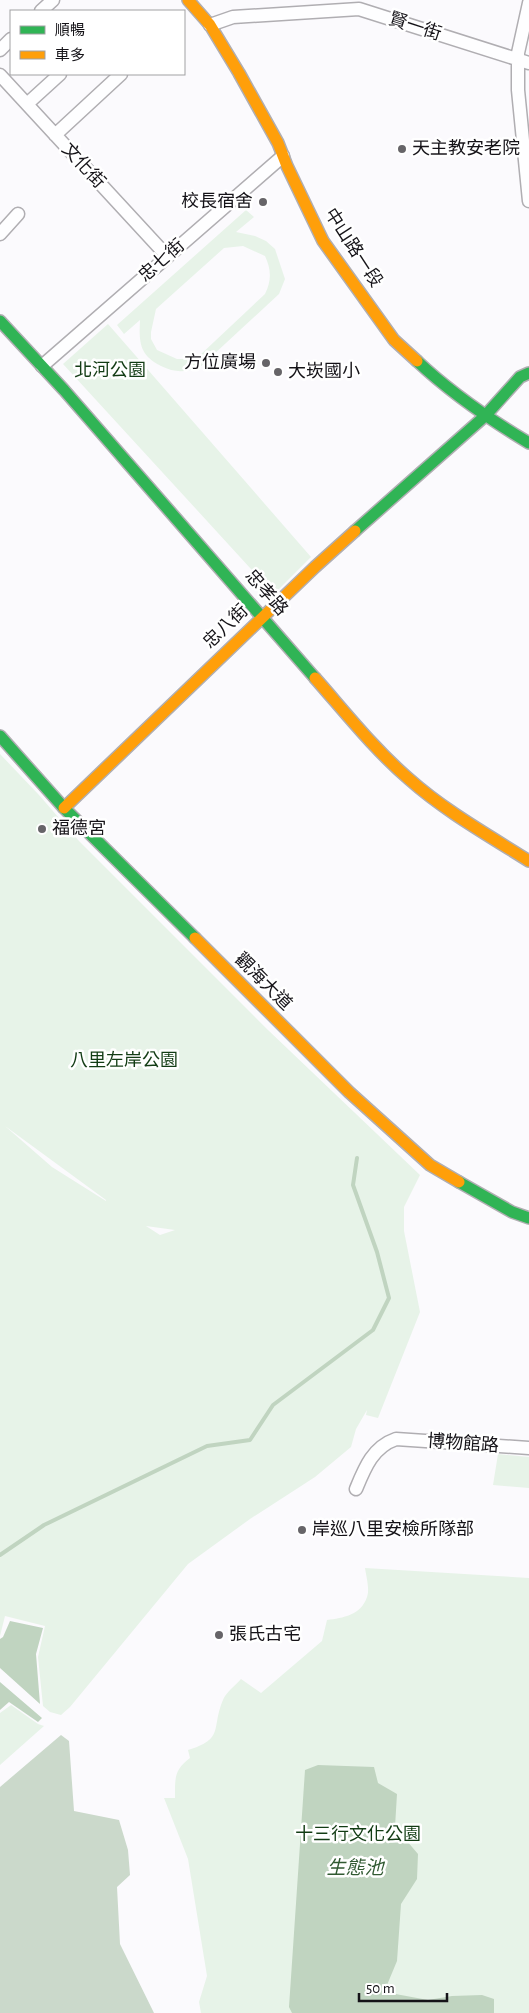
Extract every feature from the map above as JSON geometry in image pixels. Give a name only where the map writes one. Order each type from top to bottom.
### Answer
[{"type":"street","points":[[42,10],[52,0]]},
{"type":"street","points":[[185,14],[191,3]]},
{"type":"street","name":"中山路一段","points":[[191,3],[210,25],[240,73],[278,143],[323,241],[394,340],[435,378],[485,416],[529,443]]},
{"type":"street","points":[[529,3],[518,53],[524,62],[518,90],[529,201]]},
{"type":"street","name":"賢一街","points":[[210,25],[233,17],[359,9],[524,62]]},
{"type":"street","points":[[0,50],[10,40]]},
{"type":"street","name":"文化街","points":[[0,75],[167,256]]},
{"type":"street","points":[[27,104],[59,75]]},
{"type":"street","points":[[55,135],[120,75]]},
{"type":"street","name":"忠七街","points":[[42,366],[283,156]]},
{"type":"street","points":[[0,234],[18,214]]},
{"type":"street","name":"忠孝路","points":[[0,321],[263,616],[366,736],[409,779],[459,817],[529,861]]},
{"type":"street","name":"忠八街","points":[[64,808],[315,567],[485,416],[520,377],[529,372]]},
{"type":"street","name":"觀海大道","points":[[0,736],[64,808],[349,1092],[430,1165],[504,1207],[529,1218]]},
{"type":"street","name":"博物館路","points":[[356,1489],[364,1469],[377,1450],[385,1443],[396,1439],[529,1448]]},
{"type":"green space","points":[[246,210],[254,217],[236,232],[255,236],[266,241],[275,249],[285,279],[279,294],[199,368],[180,371],[161,366],[144,352],[140,341],[140,320],[124,334],[117,325]],"holes":[[[243,246],[265,256],[269,265],[270,275],[265,294],[198,357],[177,359],[157,350],[151,339],[156,309],[224,248]]]},
{"type":"green space","name":"北河公園","points":[[108,324],[311,557],[274,594],[63,364]]},
{"type":"green space","name":"八里左岸公園","points":[[0,754],[79,841],[268,1030],[420,1175],[404,1207],[404,1231],[420,1312],[378,1418],[366,1415],[367,1410],[356,1429],[351,1447],[315,1477],[250,1519],[188,1564],[70,1707],[61,1715],[50,1712],[43,1706],[38,1657],[45,1626],[5,1616],[0,1636]],"holes":[[[5,1126],[106,1200],[106,1201],[52,1167]],[[146,1226],[175,1230],[160,1235]]]},
{"type":"green space","points":[[498,1454],[529,1457],[529,1488],[493,1485]]},
{"type":"green space","name":"十三行文化公園","points":[[365,1568],[529,1578],[529,2013],[201,2013],[199,2002],[207,1976],[188,1859],[164,1798],[175,1798],[176,1775],[181,1766],[190,1758],[188,1750],[200,1746],[212,1737],[224,1697],[241,1679],[261,1693],[322,1641],[327,1620],[351,1615],[360,1608],[368,1594]]},
{"type":"green space","points":[[11,1705],[38,1724],[44,1726],[0,1765],[0,1713]]},
{"type":"shaded area","points":[[61,1735],[69,1741],[74,1811],[119,1820],[128,1850],[130,1875],[117,1887],[120,1944],[154,2013],[0,2013],[0,1787]]},
{"type":"water","points":[[10,1621],[43,1628],[36,1654],[40,1704],[0,1668],[0,1639],[3,1637]]},
{"type":"water","points":[[0,1682],[42,1718],[38,1722],[9,1702],[0,1710]]},
{"type":"water","name":"生態池","points":[[318,1765],[374,1767],[378,1783],[397,1794],[395,1827],[418,1854],[417,1879],[401,1904],[397,1961],[387,1985],[390,1993],[428,2000],[452,1996],[482,1995],[494,1999],[494,2013],[292,2013],[289,2007],[305,1770]]},
{"type":"waterway","points":[[0,1555],[44,1525],[207,1446],[250,1440],[273,1405],[373,1330],[389,1298],[377,1252],[353,1185],[357,1158]]},
{"type":"traffic: fast","points":[[0,321],[64,390],[315,678]]},
{"type":"traffic: fast","points":[[417,361],[471,405],[529,443]]},
{"type":"traffic: fast","points":[[355,531],[485,416],[520,377],[529,373]]},
{"type":"traffic: fast","points":[[0,736],[64,808],[195,938]]},
{"type":"traffic: fast","points":[[459,1182],[512,1212],[529,1218]]},
{"type":"traffic: slow","points":[[188,0],[210,25],[239,73],[278,143],[323,241],[394,340],[417,361]]},
{"type":"traffic: slow","points":[[64,808],[315,567],[355,531]]},
{"type":"traffic: slow","points":[[315,678],[372,743],[423,791],[452,812],[529,861]]},
{"type":"traffic: slow","points":[[195,938],[349,1092],[430,1165],[459,1182]]},
{"type":"place","name":"天主教安老院","points":[[402,149]]},
{"type":"place","name":"校長宿舍","points":[[263,202]]},
{"type":"place","name":"方位廣場","points":[[266,363]]},
{"type":"place","name":"大崁國小","points":[[278,372]]},
{"type":"place","name":"福德宮","points":[[42,829]]},
{"type":"place","name":"岸巡八里安檢所隊部","points":[[302,1530]]},
{"type":"place","name":"張氏古宅","points":[[219,1635]]}]
